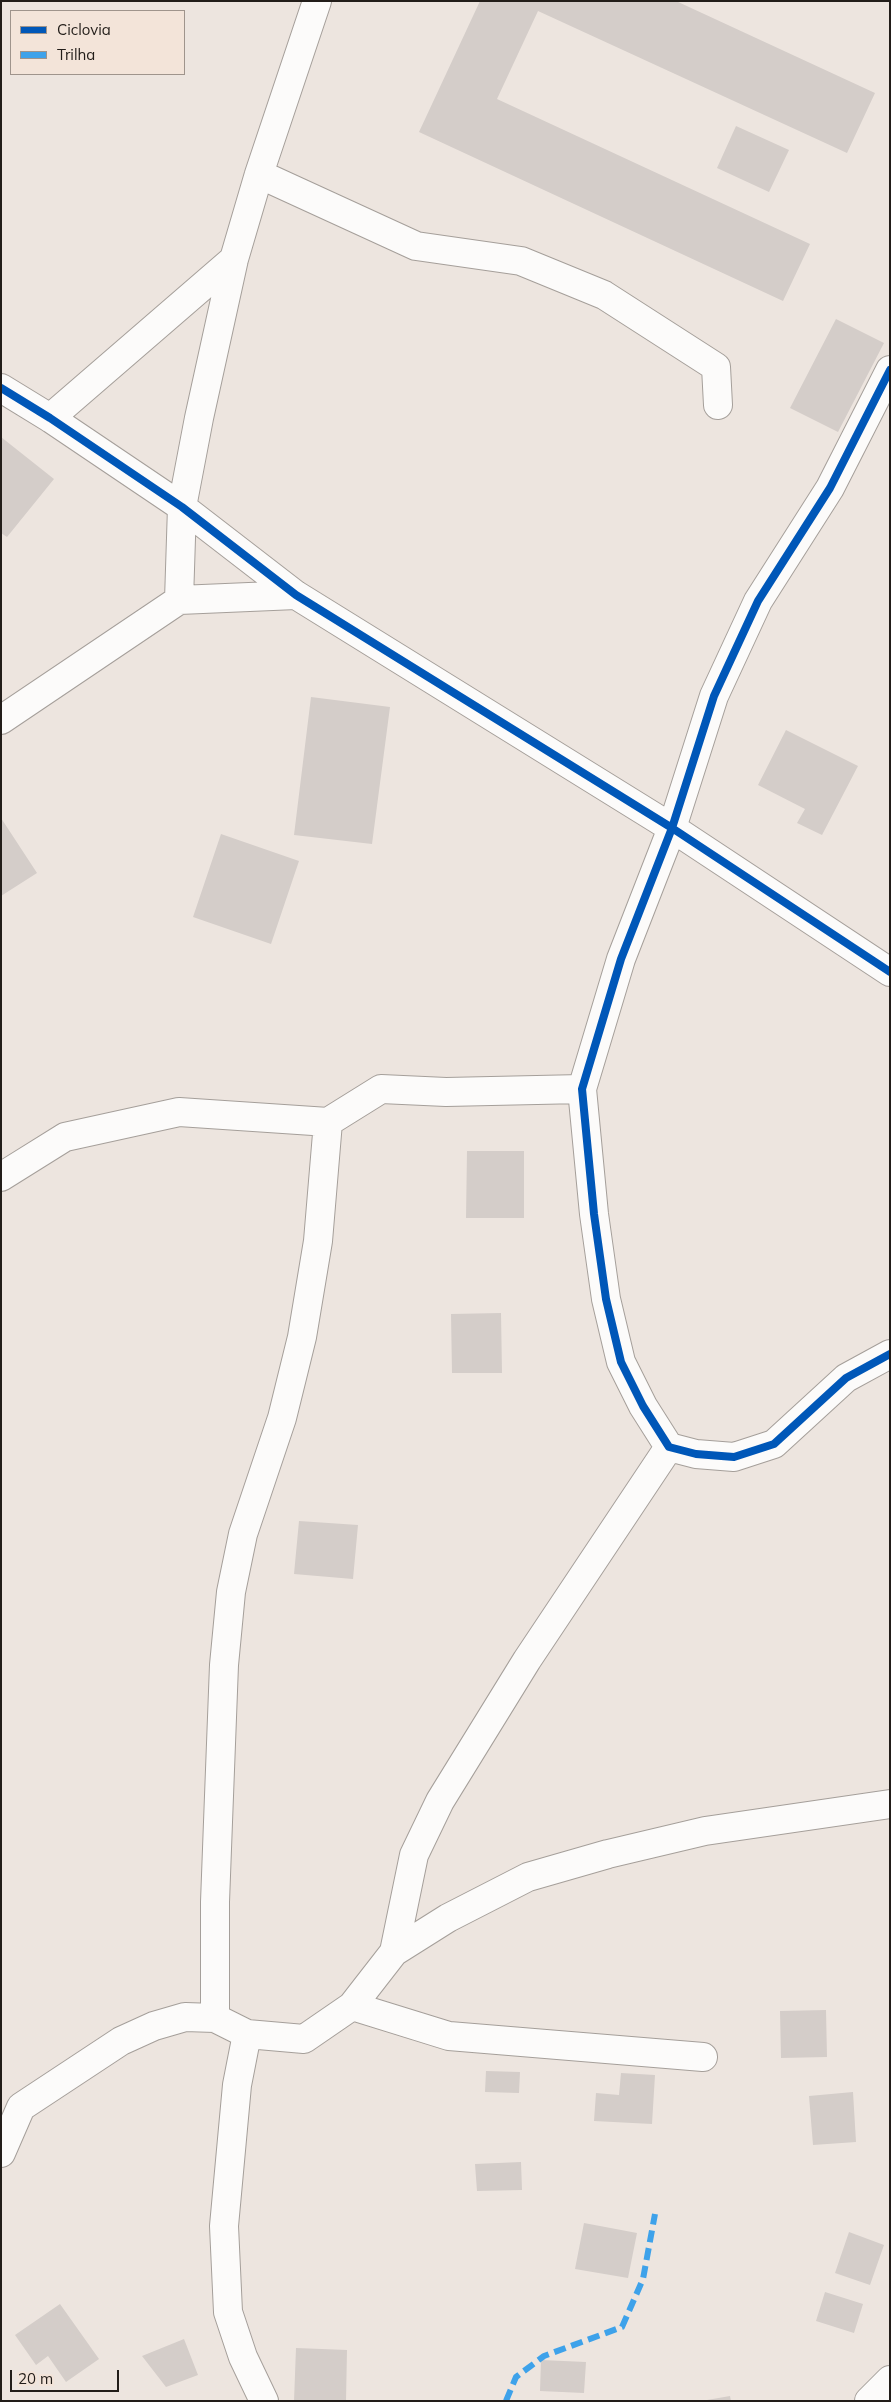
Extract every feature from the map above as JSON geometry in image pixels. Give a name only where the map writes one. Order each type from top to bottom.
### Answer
[{"type":"street","points":[[179,600],[182,507],[198,418],[234,260],[259,174],[316,1]]},
{"type":"street","points":[[259,174],[416,246],[521,261],[604,295],[716,367],[718,405]]},
{"type":"street","points":[[50,418],[234,260]]},
{"type":"street","points":[[890,370],[830,488],[758,602],[714,696],[672,828],[621,959],[582,1089],[594,1214],[605,1290],[621,1362],[643,1406],[670,1447],[696,1454],[734,1456],[774,1444],[846,1378],[890,1354]]},
{"type":"street","points":[[1,388],[50,418],[182,507],[296,596],[672,828],[890,972]]},
{"type":"street","points":[[1,720],[179,600],[296,596]]},
{"type":"street","points":[[1,1177],[65,1138],[180,1112],[328,1122],[381,1089],[446,1092],[582,1089]]},
{"type":"street","points":[[215,2018],[217,1840],[224,1665],[231,1592],[243,1534],[282,1418],[302,1338],[318,1241],[328,1122]]},
{"type":"street","points":[[394,1952],[414,1855],[440,1801],[527,1660],[670,1447]]},
{"type":"street","points":[[1,2153],[11,2111],[121,2041],[154,2026],[185,2017],[215,2018],[247,2034],[304,2039],[352,2006],[394,1952],[448,1918],[528,1876],[608,1854],[705,1831],[890,1804]]},
{"type":"street","points":[[352,2006],[449,2036],[703,2057]]},
{"type":"street","points":[[247,2034],[237,2085],[224,2226],[228,2312],[243,2357],[264,2401]]},
{"type":"street","points":[[869,2401],[890,2380]]},
{"type":"building","points":[[480,1],[676,1],[875,93],[847,153],[538,11],[497,99],[810,244],[783,301],[419,132]]},
{"type":"building","points":[[736,126],[789,150],[769,192],[717,168]]},
{"type":"building","points":[[836,319],[884,343],[838,432],[790,408]]},
{"type":"building","points":[[1,437],[54,479],[7,537],[1,533]]},
{"type":"building","points":[[311,697],[390,707],[372,844],[294,835]]},
{"type":"building","points":[[786,730],[858,766],[822,835],[797,823],[805,809],[758,785]]},
{"type":"building","points":[[1,818],[37,873],[1,896]]},
{"type":"building","points":[[221,834],[299,861],[271,944],[193,917]]},
{"type":"building","points":[[467,1151],[524,1151],[524,1218],[466,1218]]},
{"type":"building","points":[[501,1313],[502,1373],[452,1373],[451,1314]]},
{"type":"building","points":[[299,1521],[358,1525],[353,1579],[294,1574]]},
{"type":"building","points":[[826,2010],[827,2057],[781,2058],[780,2011]]},
{"type":"building","points":[[486,2071],[520,2072],[519,2093],[485,2092]]},
{"type":"building","points":[[621,2073],[655,2075],[652,2124],[594,2121],[596,2093],[619,2095]]},
{"type":"building","points":[[853,2092],[856,2142],[813,2145],[809,2096]]},
{"type":"building","points":[[521,2162],[522,2190],[477,2191],[475,2164]]},
{"type":"building","points":[[584,2223],[637,2233],[628,2278],[575,2269]]},
{"type":"building","points":[[849,2232],[884,2245],[870,2285],[835,2273]]},
{"type":"building","points":[[825,2292],[863,2304],[854,2333],[816,2321]]},
{"type":"building","points":[[60,2304],[99,2359],[66,2382],[48,2356],[36,2365],[15,2335]]},
{"type":"building","points":[[184,2339],[198,2375],[166,2387],[142,2356]]},
{"type":"building","points":[[296,2348],[347,2350],[346,2401],[294,2401]]},
{"type":"building","points":[[541,2360],[586,2362],[584,2393],[540,2391]]},
{"type":"building","points":[[730,2396],[731,2401],[707,2401],[707,2400]]},
{"type":"marked path","points":[[506,2401],[516,2377],[544,2356],[622,2327],[643,2279],[655,2214]]},
{"type":"cycle path","points":[[890,370],[830,488],[758,601],[714,696],[672,828],[621,959],[582,1089],[594,1214],[606,1299],[621,1362],[643,1406],[669,1447],[696,1454],[734,1457],[774,1444],[846,1378],[890,1354]]},
{"type":"cycle path","points":[[1,388],[50,418],[182,507],[296,595],[672,828],[890,972]]}]
